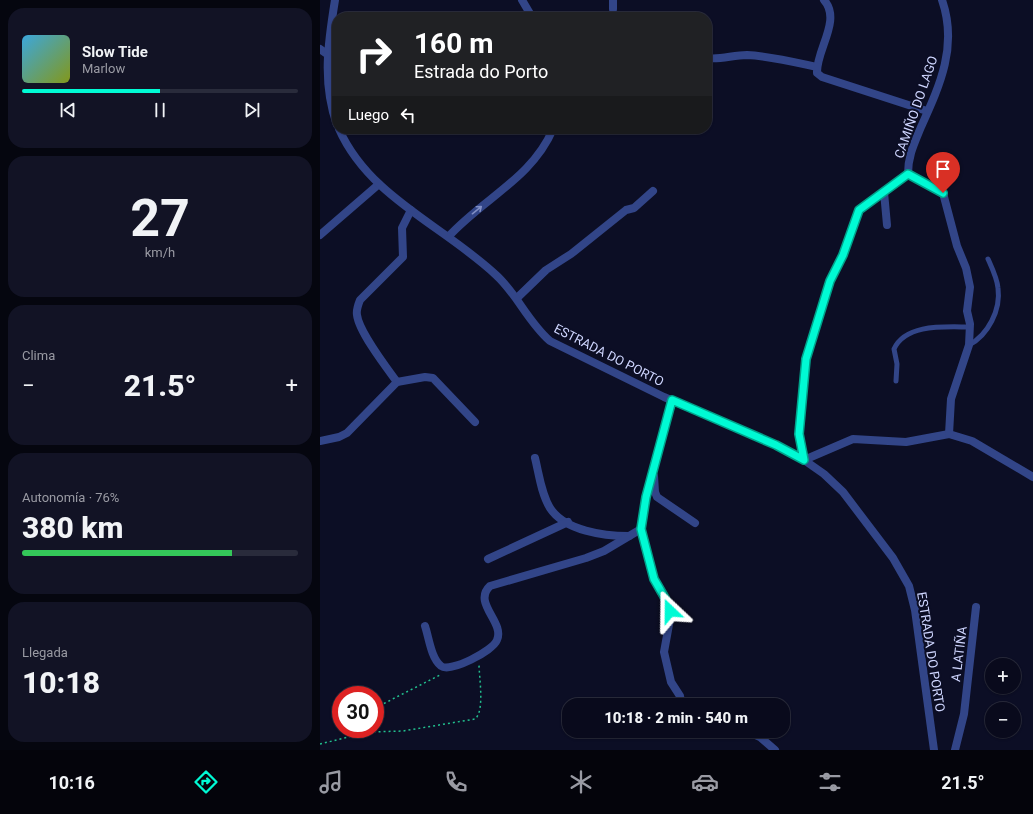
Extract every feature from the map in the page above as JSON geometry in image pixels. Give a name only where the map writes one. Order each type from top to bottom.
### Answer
[{"type":"street","points":[[332,12],[335,0]]},
{"type":"street","points":[[522,0],[529,12]]},
{"type":"street","points":[[613,0],[613,9]]},
{"type":"street","points":[[824,0],[831,13],[817,67],[817,73],[822,77],[927,111]]},
{"type":"street","name":"CAMIÑO DO LAGO","points":[[908,174],[910,152],[941,77],[948,48],[948,19],[942,0]]},
{"type":"street","points":[[332,13],[323,52],[332,104]]},
{"type":"street","points":[[712,59],[733,55],[749,55],[817,67]]},
{"type":"street","name":"ESTRADA DO PORTO","points":[[342,134],[358,163],[379,184],[411,210],[449,236],[493,272],[517,298],[539,331],[550,341],[672,400],[776,445],[804,460],[829,478],[844,492],[893,558],[909,586],[915,610],[934,750]]},
{"type":"street","points":[[449,236],[460,224],[527,170],[537,158],[550,134]]},
{"type":"street","points":[[949,434],[951,399],[969,345],[970,327],[967,311],[970,287],[966,268],[957,246],[943,193],[908,174],[859,210],[843,255],[830,281],[806,359],[799,434],[804,460],[853,439],[906,442],[949,434],[972,441],[1033,477]]},
{"type":"street","points":[[320,236],[379,184]]},
{"type":"street","points":[[517,298],[546,270],[571,254],[626,210],[634,208],[652,191]]},
{"type":"street","points":[[884,192],[887,225]]},
{"type":"street","points":[[396,382],[359,322],[357,308],[360,300],[403,257],[402,228],[411,210]]},
{"type":"street","points":[[320,441],[339,437],[347,433],[396,382],[425,377],[433,378],[475,422]]},
{"type":"street","points":[[672,400],[646,497],[641,529],[654,579],[668,606],[670,619],[664,652],[671,682],[680,698]]},
{"type":"street","points":[[535,458],[543,492],[554,512],[568,522],[594,533],[606,536],[629,536]]},
{"type":"street","points":[[653,471],[655,492],[657,497],[695,523]]},
{"type":"street","points":[[488,559],[568,522]]},
{"type":"street","points":[[425,626],[437,661],[440,665],[448,669],[491,648],[498,637],[498,631],[484,598],[484,593],[490,586],[586,558],[604,551],[641,529]]},
{"type":"street","name":"A LATIÑA","points":[[955,750],[964,714],[976,607]]},
{"type":"street","points":[[761,738],[775,750]]},
{"type":"lane","points":[[969,345],[976,342],[986,331],[994,316],[998,289],[988,259]]},
{"type":"lane","points":[[896,381],[897,364],[894,349],[902,337],[916,331],[939,328],[970,327]]},
{"type":"path","points":[[384,731],[409,730],[479,716],[481,706],[479,680],[480,654]]},
{"type":"path","points":[[384,703],[445,672],[448,669]]},
{"type":"path","points":[[320,744],[347,738]]},
{"type":"route","points":[[670,611],[652,574],[641,529],[646,497],[672,400],[776,445],[804,460],[799,434],[802,394],[806,374],[806,359],[830,281],[843,255],[859,210],[908,174],[943,193]]}]
